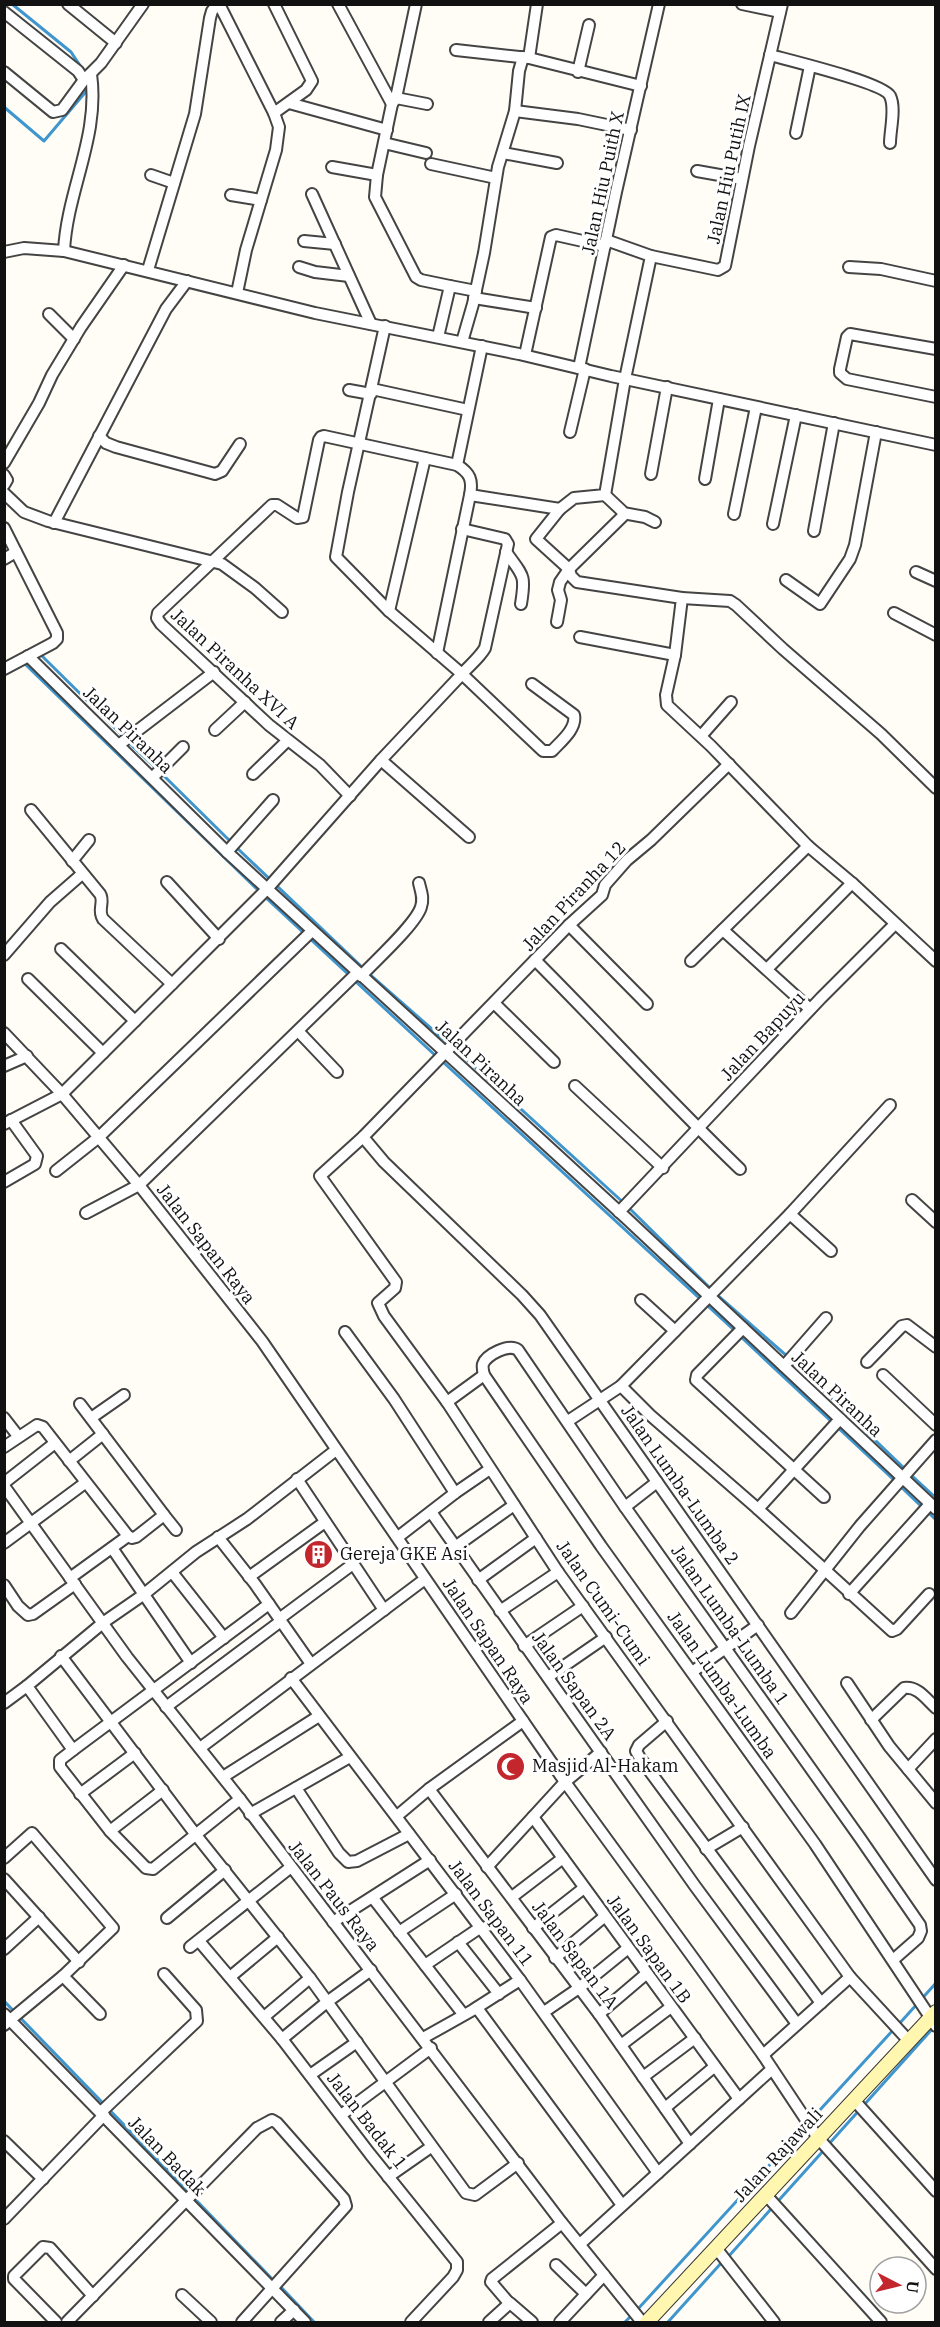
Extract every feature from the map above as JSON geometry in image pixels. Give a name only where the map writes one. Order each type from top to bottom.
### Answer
[{"type":"main road","name":"Jalan Rajawali","points":[[648,2322],[909,2041],[934,2019]]},
{"type":"street","points":[[68,4],[116,42]]},
{"type":"street","points":[[148,270],[195,114],[210,18],[212,10],[218,4],[279,127],[276,150],[246,250],[237,293]]},
{"type":"street","points":[[274,4],[312,81],[309,88],[274,113]]},
{"type":"street","points":[[338,4],[394,101]]},
{"type":"street","points":[[347,19],[350,4]]},
{"type":"street","points":[[416,4],[377,175],[375,197],[413,273],[421,280],[536,308]]},
{"type":"street","points":[[462,342],[475,294],[496,178],[515,111],[519,71],[526,58],[537,4]]},
{"type":"street","name":"Jalan Hiu Puith X","points":[[570,432],[606,243],[659,4]]},
{"type":"street","points":[[742,4],[781,8]]},
{"type":"street","points":[[4,72],[55,113],[62,110],[142,5]]},
{"type":"street","name":"Jalan Hiu Putih IX","points":[[651,256],[722,269],[726,262],[742,179],[781,8]]},
{"type":"street","points":[[4,12],[39,42],[88,77],[94,95],[92,120],[73,194],[64,251]]},
{"type":"street","points":[[578,72],[589,25]]},
{"type":"street","points":[[456,50],[526,58],[641,86]]},
{"type":"street","points":[[770,55],[864,82],[888,93],[892,105],[890,143]]},
{"type":"street","points":[[796,133],[810,66]]},
{"type":"street","points":[[394,101],[427,104]]},
{"type":"street","points":[[289,103],[387,130]]},
{"type":"street","points":[[515,111],[578,119],[631,130]]},
{"type":"street","points":[[384,143],[426,153]]},
{"type":"street","points":[[503,153],[557,163]]},
{"type":"street","points":[[431,164],[496,178]]},
{"type":"street","points":[[332,167],[377,175]]},
{"type":"street","points":[[697,171],[742,179]]},
{"type":"street","points":[[151,175],[174,183]]},
{"type":"street","points":[[312,194],[371,324]]},
{"type":"street","points":[[231,195],[261,200]]},
{"type":"street","points":[[525,355],[551,237],[556,235],[606,243],[651,256],[625,379],[605,495]]},
{"type":"street","points":[[304,241],[335,244]]},
{"type":"street","points":[[4,252],[24,248],[64,251],[148,270],[315,314],[525,355],[625,379],[936,445]]},
{"type":"street","points":[[4,463],[52,375],[124,265]]},
{"type":"street","points":[[299,267],[315,272],[349,276]]},
{"type":"street","points":[[849,267],[882,269],[936,281]]},
{"type":"street","points":[[54,523],[166,309],[187,281]]},
{"type":"street","points":[[438,337],[450,286]]},
{"type":"street","points":[[49,314],[74,339]]},
{"type":"street","points":[[385,326],[336,556],[389,611],[462,674],[543,751],[552,751],[572,728],[575,721],[573,715],[532,684]]},
{"type":"street","points":[[936,349],[850,334],[847,337],[840,373],[847,379],[936,397]]},
{"type":"street","points":[[457,465],[482,346]]},
{"type":"street","points":[[651,474],[667,387]]},
{"type":"street","points":[[349,390],[371,391],[468,410]]},
{"type":"street","points":[[705,479],[719,399]]},
{"type":"street","points":[[734,514],[756,407]]},
{"type":"street","points":[[773,524],[796,415]]},
{"type":"street","points":[[814,531],[834,423]]},
{"type":"street","points":[[786,580],[820,604],[850,559],[860,525],[876,432]]},
{"type":"street","points":[[99,436],[106,443],[116,447],[216,474],[222,471],[240,444]]},
{"type":"street","points":[[211,561],[272,505],[277,505],[297,518],[303,517],[321,436],[359,442],[457,465],[468,472],[471,478],[470,495],[437,653]]},
{"type":"street","points":[[389,611],[425,458]]},
{"type":"street","points":[[4,475],[7,480],[4,485]]},
{"type":"street","points":[[4,493],[24,512],[54,523],[211,561],[233,572],[282,612]]},
{"type":"street","points":[[470,495],[560,509]]},
{"type":"street","points":[[605,495],[597,498],[577,497],[560,509],[536,538],[568,569],[577,582],[682,598],[729,601],[736,605],[881,734],[936,788]]},
{"type":"street","points":[[605,495],[623,513],[645,517],[655,522]]},
{"type":"street","points":[[557,622],[561,600],[558,586],[568,569],[618,523],[623,513]]},
{"type":"street","points":[[4,528],[57,633],[57,639],[53,644],[4,669]]},
{"type":"street","points":[[4,1182],[35,1164],[37,1160],[33,1151],[8,1122],[62,1095],[267,889],[381,760],[481,655],[485,648],[508,544],[505,539],[462,529]]},
{"type":"street","points":[[4,559],[16,552]]},
{"type":"street","points":[[506,552],[522,572],[524,586],[521,604]]},
{"type":"street","name":"Jalan Piranha XVI A","points":[[211,561],[158,613],[156,618],[287,741],[320,765],[350,795]]},
{"type":"street","points":[[916,572],[936,581]]},
{"type":"street","points":[[682,598],[675,655],[665,700],[670,709],[701,736],[808,846],[936,961]]},
{"type":"street","points":[[894,613],[936,635]]},
{"type":"street","points":[[580,637],[675,655]]},
{"type":"street","name":"Jalan Piranha","points":[[28,656],[120,744],[227,852],[619,1212],[933,1507]]},
{"type":"street","points":[[120,744],[214,672]]},
{"type":"street","points":[[215,730],[245,702]]},
{"type":"street","points":[[701,736],[731,702]]},
{"type":"street","points":[[253,774],[287,741]]},
{"type":"street","points":[[153,777],[183,747]]},
{"type":"street","points":[[381,760],[469,837]]},
{"type":"street","name":"Jalan Piranha 12","points":[[320,1176],[363,1137],[569,925],[602,895],[605,885],[627,860],[651,840],[729,764]]},
{"type":"street","points":[[227,852],[273,800]]},
{"type":"street","points":[[31,810],[102,897],[100,911],[103,919],[172,984]]},
{"type":"street","points":[[72,861],[89,840]]},
{"type":"street","points":[[691,961],[808,846]]},
{"type":"street","points":[[4,955],[50,902],[82,874]]},
{"type":"street","points":[[167,882],[219,939]]},
{"type":"street","points":[[86,1213],[139,1185],[412,922],[421,909],[423,897],[419,883]]},
{"type":"street","points":[[767,969],[852,884]]},
{"type":"street","name":"Jalan Bapuyu","points":[[619,1212],[699,1130],[810,1009],[895,924]]},
{"type":"street","points":[[569,925],[648,1004]]},
{"type":"street","points":[[723,930],[810,1009]]},
{"type":"street","points":[[56,1171],[99,1137],[312,931]]},
{"type":"street","points":[[61,949],[135,1021]]},
{"type":"street","points":[[536,960],[699,1130],[740,1169]]},
{"type":"street","points":[[28,979],[103,1053]]},
{"type":"street","points":[[494,1003],[554,1062]]},
{"type":"street","points":[[298,1030],[337,1072]]},
{"type":"street","name":"Jalan Sapan Raya","points":[[4,1033],[99,1137],[262,1341],[565,1782],[763,2055],[818,2138],[936,2269]]},
{"type":"street","points":[[4,1066],[27,1056]]},
{"type":"street","points":[[575,1086],[663,1168]]},
{"type":"street","points":[[568,1421],[621,1386],[790,1214],[890,1105]]},
{"type":"street","name":"Jalan Lumba-Lumba 2","points":[[363,1137],[384,1162],[532,1305],[601,1400],[936,1880]]},
{"type":"street","name":"Jalan Cumi-Cumi","points":[[320,1176],[396,1282],[395,1288],[378,1303],[384,1316],[447,1402],[558,1572],[850,1977],[909,2041]]},
{"type":"street","points":[[912,1200],[936,1222]]},
{"type":"street","points":[[790,1214],[831,1251]]},
{"type":"street","points":[[641,1300],[675,1331]]},
{"type":"street","points":[[784,1366],[826,1318]]},
{"type":"street","points":[[867,1362],[902,1326],[907,1325],[936,1347]]},
{"type":"street","points":[[743,1328],[697,1375],[696,1380],[824,1497]]},
{"type":"street","points":[[345,1332],[394,1399],[455,1493]]},
{"type":"street","name":"Jalan Lumba-Lumba 1","points":[[484,1375],[482,1366],[484,1361],[506,1346],[513,1346],[568,1421],[625,1507],[920,1925],[921,1931],[918,1938],[893,1960]]},
{"type":"street","points":[[447,1402],[484,1375]]},
{"type":"street","name":"Jalan Lumba-Lumba","points":[[484,1375],[601,1546],[815,1844],[934,2019]]},
{"type":"street","points":[[884,1375],[936,1425]]},
{"type":"street","points":[[621,1386],[650,1415],[892,1631],[897,1629],[929,1594]]},
{"type":"street","points":[[91,1418],[124,1395]]},
{"type":"street","points":[[80,1404],[176,1530]]},
{"type":"street","points":[[4,1418],[18,1436]]},
{"type":"street","points":[[758,1509],[840,1419]]},
{"type":"street","points":[[4,1447],[37,1425],[43,1427],[85,1483],[132,1538],[164,1515]]},
{"type":"street","points":[[69,1461],[103,1434]]},
{"type":"street","points":[[791,1613],[824,1570],[936,1440]]},
{"type":"street","points":[[4,1485],[56,1443]]},
{"type":"street","points":[[4,1703],[104,1622],[218,1537],[247,1519],[336,1450]]},
{"type":"street","points":[[398,1538],[455,1493],[490,1469]]},
{"type":"street","points":[[297,1479],[384,1610]]},
{"type":"street","points":[[625,1507],[657,1482]]},
{"type":"street","points":[[4,1543],[85,1483]]},
{"type":"street","name":"Jalan Paus Raya","points":[[4,1485],[127,1657],[240,1799],[562,2223],[642,2322]]},
{"type":"street","points":[[455,1547],[514,1505]]},
{"type":"street","points":[[849,1594],[933,1507]]},
{"type":"street","name":"Jalan Sapan 2A","points":[[430,1512],[695,1886],[797,2024]]},
{"type":"street","points":[[249,1577],[325,1522]]},
{"type":"street","points":[[4,1585],[18,1606],[28,1615],[33,1614],[128,1536]]},
{"type":"street","points":[[218,1537],[311,1664]]},
{"type":"street","points":[[478,1580],[537,1538]]},
{"type":"street","points":[[112,1548],[191,1664]]},
{"type":"street","points":[[166,1707],[352,1564]]},
{"type":"street","points":[[172,1572],[224,1638]]},
{"type":"street","points":[[500,1611],[558,1572]]},
{"type":"street","points":[[200,1748],[425,1579]]},
{"type":"street","points":[[240,1799],[149,1870],[110,1831],[59,1764],[60,1760],[269,1604]]},
{"type":"street","points":[[524,1646],[583,1606]]},
{"type":"street","points":[[692,1672],[758,1625]]},
{"type":"street","points":[[548,1677],[606,1638]]},
{"type":"street","points":[[61,1656],[196,1835],[310,1978],[466,2193],[472,2196],[518,2163]]},
{"type":"street","name":"Jalan Sapan 11","points":[[291,1678],[544,2012],[658,2174]]},
{"type":"street","points":[[847,1683],[871,1720],[936,1803]]},
{"type":"street","points":[[28,1685],[74,1750]]},
{"type":"street","points":[[871,1720],[904,1688],[910,1687],[917,1690],[936,1708]]},
{"type":"street","points":[[223,1777],[319,1716]]},
{"type":"street","points":[[397,1816],[429,1789],[523,1721]]},
{"type":"street","points":[[667,1721],[639,1745],[636,1751],[821,2003]]},
{"type":"street","points":[[908,1769],[936,1739]]},
{"type":"street","points":[[487,1867],[565,1782],[602,1752]]},
{"type":"street","points":[[80,1794],[135,1753]]},
{"type":"street","points":[[250,1814],[350,1757]]},
{"type":"street","points":[[296,1788],[339,1853],[348,1862],[357,1862],[409,1834]]},
{"type":"street","name":"Jalan Sapan 1A","points":[[429,1789],[599,2014],[690,2144]]},
{"type":"street","points":[[110,1831],[163,1790]]},
{"type":"street","name":"Jalan Sapan 1B","points":[[533,1817],[739,2100]]},
{"type":"street","points":[[706,1849],[742,1827]]},
{"type":"street","points":[[4,1858],[32,1833],[112,1925],[112,1931],[79,1962],[6,2019]]},
{"type":"street","points":[[512,1897],[563,1858]]},
{"type":"street","points":[[333,1922],[430,1860]]},
{"type":"street","points":[[248,1901],[291,1867]]},
{"type":"street","points":[[167,1918],[225,1870]]},
{"type":"street","points":[[4,1879],[79,1962]]},
{"type":"street","points":[[533,1928],[584,1888]]},
{"type":"street","points":[[399,1932],[456,1894]]},
{"type":"street","points":[[373,1898],[463,2014]]},
{"type":"street","name":"Jalan Badak 1","points":[[248,1901],[195,1944],[230,1977],[264,2017],[457,2262],[457,2270],[453,2277],[411,2322]]},
{"type":"street","points":[[4,1949],[39,1917]]},
{"type":"street","points":[[555,1958],[604,1917]]},
{"type":"street","points":[[424,1965],[481,1927]]},
{"type":"street","points":[[230,1977],[278,1937]]},
{"type":"street","points":[[458,1942],[499,1994]]},
{"type":"street","points":[[544,2012],[579,1988],[627,1949]]},
{"type":"street","points":[[282,2039],[371,1970]]},
{"type":"street","points":[[4,2219],[102,2113],[197,2021],[196,2010],[164,1974]]},
{"type":"street","points":[[599,2014],[646,1974]]},
{"type":"street","points":[[63,1976],[100,2014]]},
{"type":"street","points":[[763,2055],[850,1977]]},
{"type":"street","points":[[264,2017],[310,1978]]},
{"type":"street","points":[[423,2038],[477,2008],[520,1980]]},
{"type":"street","points":[[621,2045],[670,2007]]},
{"type":"street","points":[[477,2008],[622,2205]]},
{"type":"street","name":"Jalan Badak","points":[[6,2019],[102,2113],[305,2322]]},
{"type":"street","points":[[643,2077],[695,2038]]},
{"type":"street","points":[[310,2075],[357,2042]]},
{"type":"street","points":[[340,2115],[431,2048]]},
{"type":"street","points":[[665,2108],[714,2067]]},
{"type":"street","points":[[580,2244],[772,2069]]},
{"type":"street","points":[[854,2100],[936,2191]]},
{"type":"street","points":[[67,2322],[257,2128],[270,2121],[277,2123],[346,2203],[243,2322]]},
{"type":"street","points":[[4,2141],[43,2179]]},
{"type":"street","points":[[388,2177],[431,2147]]},
{"type":"street","points":[[766,2195],[881,2322]]},
{"type":"street","points":[[532,2322],[509,2303],[491,2282],[562,2223]]},
{"type":"street","points":[[56,2322],[14,2279],[43,2247],[50,2248],[93,2296]]},
{"type":"street","points":[[716,2248],[774,2322]]},
{"type":"street","points":[[556,2265],[586,2294]]},
{"type":"street","points":[[560,2322],[604,2275]]},
{"type":"street","points":[[182,2295],[211,2322]]},
{"type":"street","points":[[489,2322],[509,2303]]},
{"type":"street","points":[[281,2322],[294,2310]]},
{"type":"waterway","points":[[12,4],[71,52],[81,67]]},
{"type":"waterway","points":[[4,107],[44,141],[89,88]]},
{"type":"waterway","points":[[42,656],[124,737]]},
{"type":"waterway","points":[[26,665],[259,891]]},
{"type":"waterway","points":[[128,742],[156,768]]},
{"type":"waterway","points":[[161,773],[231,842]]},
{"type":"waterway","points":[[236,847],[363,968]]},
{"type":"waterway","points":[[264,896],[349,975]]},
{"type":"waterway","points":[[368,973],[449,1044]]},
{"type":"waterway","points":[[354,980],[437,1057]]},
{"type":"waterway","points":[[454,1048],[626,1205],[712,1290]]},
{"type":"waterway","points":[[442,1061],[735,1331]]},
{"type":"waterway","points":[[716,1294],[788,1357]]},
{"type":"waterway","points":[[740,1336],[895,1481]]},
{"type":"waterway","points":[[793,1361],[905,1469]]},
{"type":"waterway","points":[[910,1474],[936,1498]]},
{"type":"waterway","points":[[899,1485],[923,1508]]},
{"type":"waterway","points":[[928,1512],[936,1520]]},
{"type":"waterway","points":[[899,2024],[936,1983]]},
{"type":"waterway","points":[[4,2001],[189,2192]]},
{"type":"waterway","points":[[828,2145],[934,2027]]},
{"type":"waterway","points":[[637,2310],[894,2029]]},
{"type":"waterway","points":[[728,2257],[824,2150]]},
{"type":"waterway","points":[[193,2197],[274,2281]]},
{"type":"waterway","points":[[668,2322],[723,2261]]},
{"type":"waterway","points":[[279,2285],[314,2322]]},
{"type":"waterway","points":[[625,2322],[633,2314]]},
{"type":"place","name":"Gereja GKE Asi","points":[[319,1554]]},
{"type":"place","name":"Masjid Al-Hakam","points":[[511,1766]]}]
